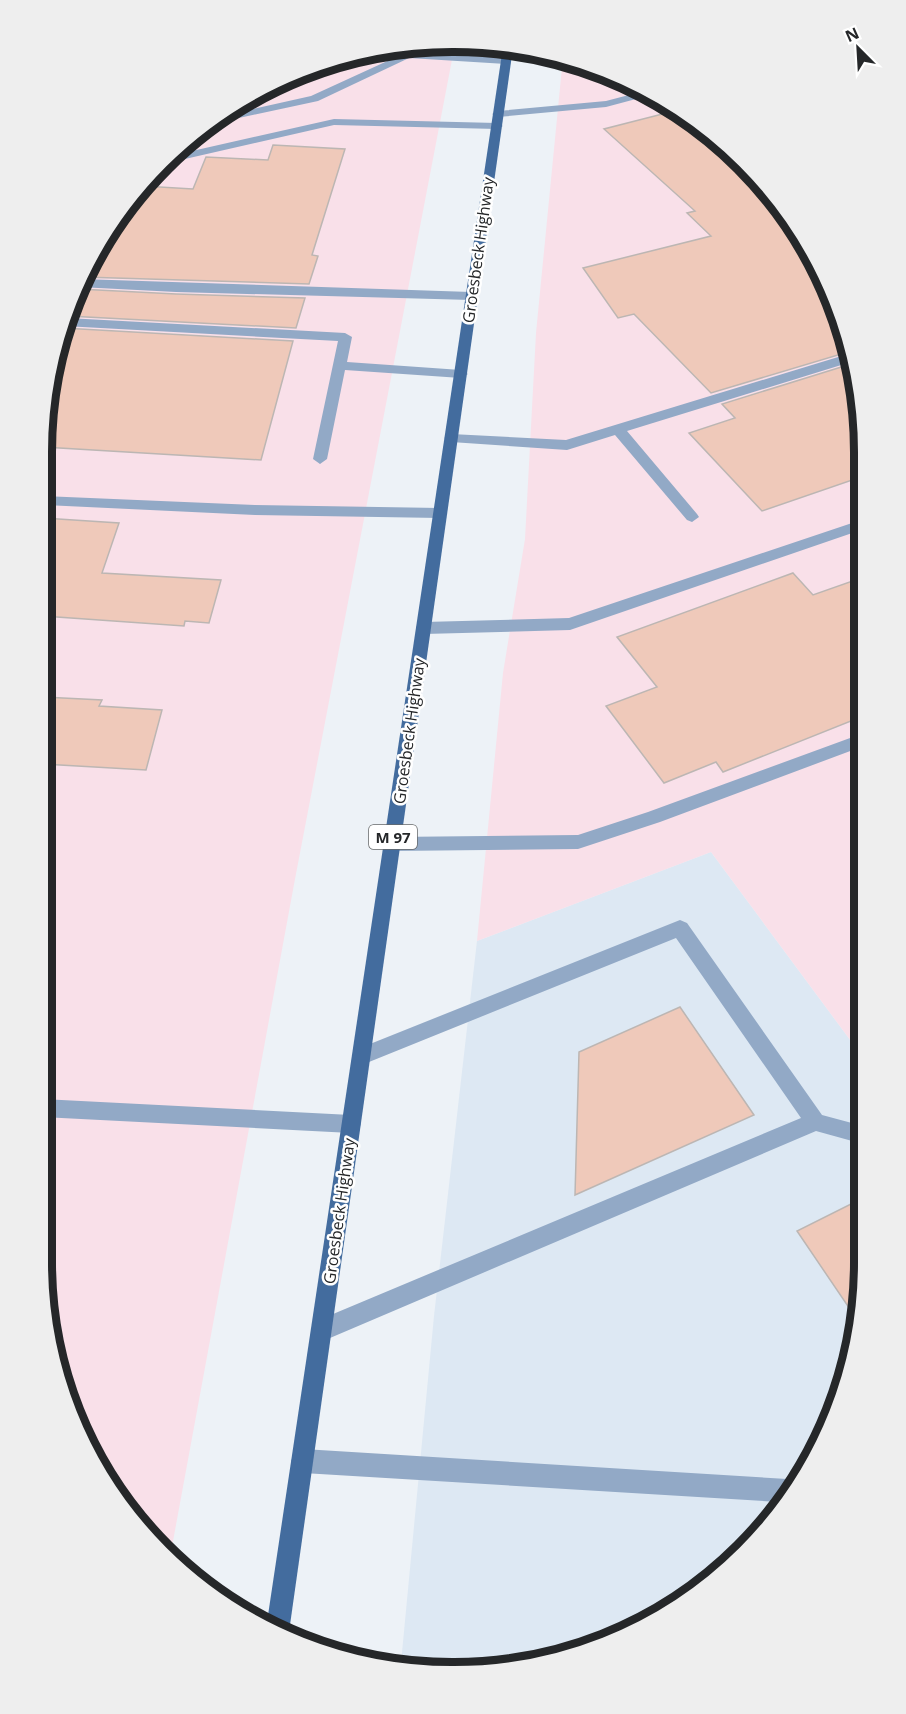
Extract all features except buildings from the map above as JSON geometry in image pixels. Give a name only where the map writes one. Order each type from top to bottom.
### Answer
[{"type":"main road","name":"Groesbeck Highway","points":[[280,1622],[507,56]]},
{"type":"lane","points":[[410,55],[489,54]]},
{"type":"lane","points":[[236,116],[314,99],[406,55]]},
{"type":"lane","points":[[184,157],[334,122],[497,120],[606,104],[635,96]]},
{"type":"lane","points":[[91,283],[187,288],[471,296]]},
{"type":"lane","points":[[75,323],[345,337],[320,459]]},
{"type":"lane","points":[[451,438],[567,446],[843,360]]},
{"type":"lane","points":[[339,365],[460,374]]},
{"type":"lane","points":[[618,430],[692,517]]},
{"type":"lane","points":[[52,500],[255,510],[440,513]]},
{"type":"lane","points":[[424,628],[570,624],[854,527]]},
{"type":"lane","points":[[392,844],[578,842],[654,817],[854,743]]},
{"type":"lane","points":[[362,1056],[680,928],[815,1122]]},
{"type":"lane","points":[[52,1109],[351,1124]]},
{"type":"lane","points":[[322,1330],[815,1122],[854,1133]]},
{"type":"lane","points":[[303,1461],[781,1491]]},
{"type":"shaded area","points":[[453,52],[295,879],[172,1546],[135,1505],[120,1484],[94,1438],[66,1365],[53,1287],[52,453],[60,375],[66,349],[83,300],[120,230],[152,189],[209,135],[253,106],[324,74],[375,60]]},
{"type":"shaded area","points":[[562,68],[606,83],[653,106],[697,135],[717,152],[771,209],[800,253],[823,300],[840,349],[853,427],[854,1045],[711,852],[477,941],[503,673],[525,539],[536,333]]},
{"type":"shaded area","points":[[711,852],[854,1045],[853,1287],[840,1365],[812,1438],[786,1484],[771,1505],[717,1562],[697,1579],[653,1608],[582,1640],[557,1648],[505,1658],[453,1662],[427,1661],[401,1658],[434,1316],[477,941]]}]
